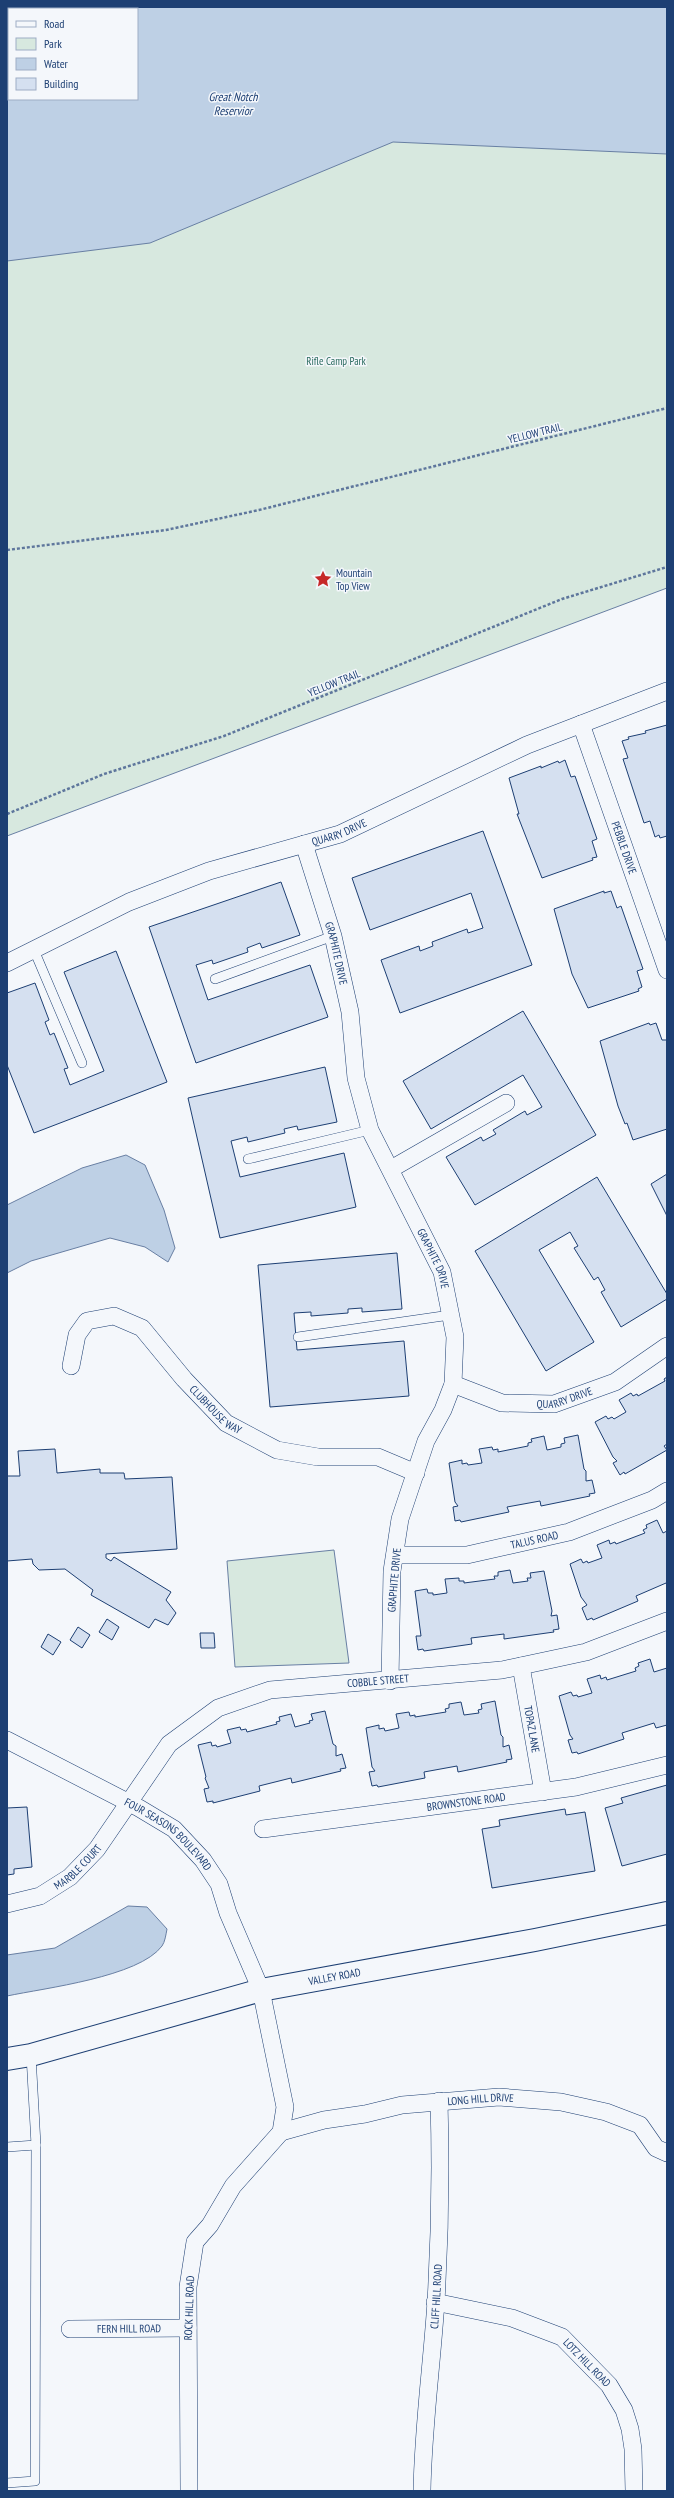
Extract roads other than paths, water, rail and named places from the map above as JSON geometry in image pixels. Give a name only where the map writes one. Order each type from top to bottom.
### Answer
[{"type":"main road","name":"VALLEY ROAD","points":[[7,2059],[32,2055],[261,1990],[535,1940],[667,1913]]},
{"type":"street","name":"QUARRY DRIVE","points":[[7,964],[129,902],[210,871],[340,834],[527,745],[667,691]]},
{"type":"street","name":"PEBBLE DRIVE","points":[[581,724],[667,970]]},
{"type":"street","name":"GRAPHITE DRIVE","points":[[304,844],[333,936],[350,1012],[356,1078],[370,1130],[442,1272],[455,1337],[453,1384],[443,1410],[426,1441],[400,1519],[392,1571],[390,1681]]},
{"type":"street","points":[[391,1169],[506,1103]]},
{"type":"street","name":"CLUBHOUSE WAY","points":[[71,1366],[77,1335],[87,1321],[114,1316],[142,1328],[184,1379],[226,1423],[277,1450],[318,1457],[378,1457],[416,1473]]},
{"type":"street","name":"QUARRY DRIVE","points":[[453,1384],[502,1403],[554,1404],[615,1382],[667,1346]]},
{"type":"street","name":"TALUS ROAD","points":[[395,1556],[467,1555],[569,1532],[652,1500],[667,1491]]},
{"type":"street","name":"COBBLE STREET","points":[[127,1802],[169,1744],[218,1708],[270,1690],[390,1681],[521,1666],[586,1652],[667,1622]]},
{"type":"street","name":"TOPAZ LANE","points":[[521,1666],[543,1792]]},
{"type":"street","name":"FOUR SEASONS BOULEVARD","points":[[7,1740],[127,1802],[174,1829],[203,1860],[219,1884],[228,1914],[261,1990]]},
{"type":"street","name":"BROWNSTONE ROAD","points":[[264,1829],[576,1787],[667,1765]]},
{"type":"street","name":"MARBLE COURT","points":[[7,1904],[40,1896],[70,1877],[97,1849],[127,1802]]},
{"type":"street","points":[[261,1990],[285,2107],[281,2132]]},
{"type":"street","name":"LONG HILL DRIVE","points":[[281,2132],[324,2120],[439,2101],[499,2097],[561,2102],[606,2112],[640,2124],[656,2148],[667,2154]]},
{"type":"street","name":"CLIFF HILL ROAD","points":[[422,2491],[426,2397],[436,2302],[442,2176],[439,2101]]},
{"type":"street","name":"ROCK HILL ROAD","points":[[189,2491],[188,2287],[195,2242],[210,2225],[233,2186],[281,2132]]},
{"type":"street","name":"LOTZ HILL ROAD","points":[[436,2302],[512,2318],[562,2337],[609,2385],[624,2410],[630,2429],[633,2449],[634,2491]]},
{"type":"street","name":"FERN HILL ROAD","points":[[70,2329],[188,2328]]},
{"type":"lane","points":[[215,979],[333,936]]},
{"type":"lane","points":[[34,950],[82,1062]]},
{"type":"lane","points":[[248,1158],[370,1130]]},
{"type":"lane","points":[[298,1337],[450,1315]]},
{"type":"lane","points":[[7,2484],[35,2481],[36,2145],[32,2055]]},
{"type":"lane","points":[[7,2147],[36,2145]]},
{"type":"water","name":"Great Notch Reservior","points":[[7,7],[667,7],[667,154],[393,142],[150,243],[7,261]]},
{"type":"water","points":[[126,1155],[145,1165],[164,1210],[175,1248],[168,1262],[145,1247],[110,1238],[31,1261],[7,1273],[7,1205],[82,1168]]},
{"type":"water","points":[[128,1906],[147,1907],[167,1929],[162,1946],[150,1957],[133,1966],[90,1980],[7,1996],[7,1955],[55,1948]]},
{"type":"place","name":"Mountain Top View","points":[[323,579]]},
{"type":"park label","name":"Rifle Camp Park","points":[[336,361]]}]
